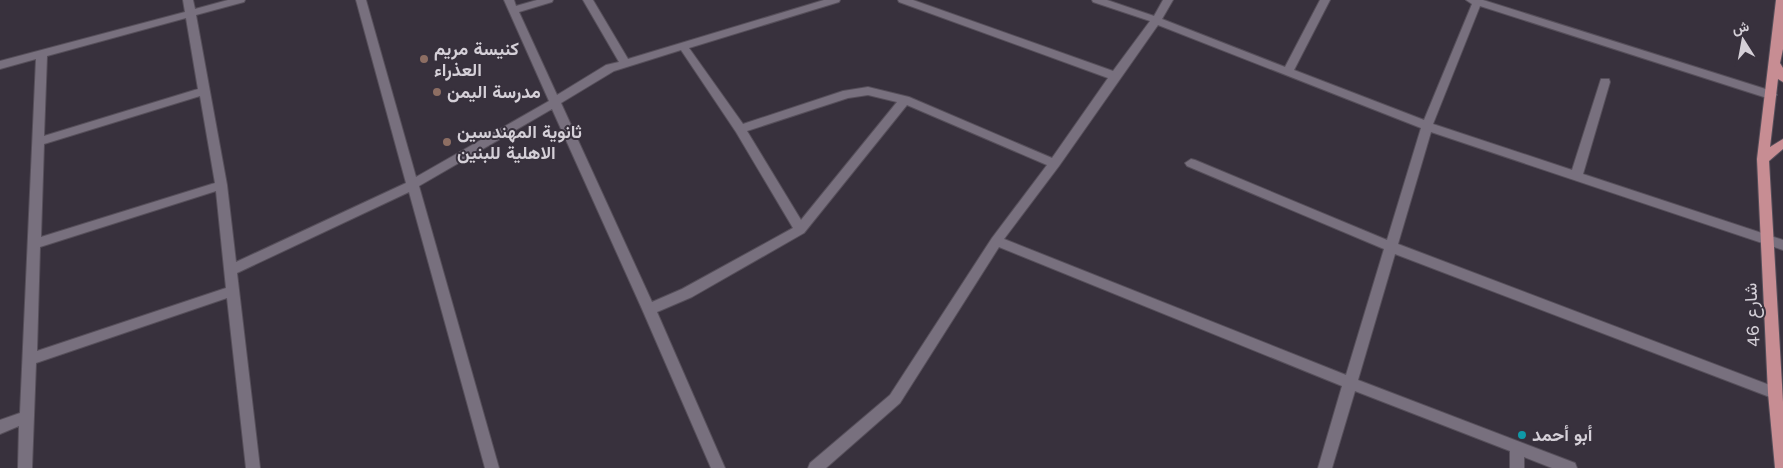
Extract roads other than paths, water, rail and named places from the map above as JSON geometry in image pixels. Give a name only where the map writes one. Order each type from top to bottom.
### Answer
[{"type":"main road","name":"شارع 46","points":[[1781,0],[1779,46],[1774,62],[1763,159],[1774,393],[1782,468]]},
{"type":"main road","points":[[1774,62],[1783,78]]},
{"type":"main road","points":[[1763,159],[1783,143]]},
{"type":"street","points":[[0,65],[189,6],[240,0]]},
{"type":"street","points":[[361,0],[492,468]]},
{"type":"street","points":[[548,0],[511,5],[649,309],[718,468]]},
{"type":"street","points":[[588,0],[625,63]]},
{"type":"street","points":[[230,271],[412,185],[610,68],[835,0]]},
{"type":"street","points":[[903,0],[1114,76]]},
{"type":"street","points":[[1097,0],[1156,20],[1427,126],[1783,245]]},
{"type":"street","points":[[815,468],[895,399],[996,241],[1055,163],[1114,76],[1156,20],[1168,0]]},
{"type":"street","points":[[1288,72],[1325,0]]},
{"type":"street","points":[[1325,468],[1427,126],[1475,1],[1771,95]]},
{"type":"street","points":[[189,6],[221,185],[253,468]]},
{"type":"street","points":[[683,46],[740,129],[800,230]]},
{"type":"street","points":[[25,468],[42,53]]},
{"type":"street","points":[[1576,176],[1605,82]]},
{"type":"street","points":[[38,142],[203,91]]},
{"type":"street","points":[[740,129],[847,94],[868,91],[905,100],[1055,163]]},
{"type":"street","points":[[649,309],[687,293],[800,230],[905,100]]},
{"type":"street","points":[[1191,163],[1391,247],[1774,393]]},
{"type":"street","points":[[34,244],[221,185]]},
{"type":"street","points":[[996,241],[1350,383],[1570,468]]},
{"type":"street","points":[[30,360],[232,291]]},
{"type":"street","points":[[0,427],[27,417]]},
{"type":"street","points":[[1516,468],[1517,448]]},
{"type":"place","name":"كنيسة مريم العذراء","points":[[424,59]]},
{"type":"place","name":"مدرسة اليمن","points":[[437,92]]},
{"type":"place","name":"ثانوية المهندسين الاهلية للبنين","points":[[447,142]]},
{"type":"place","name":"أبو أحمد","points":[[1522,435]]}]
